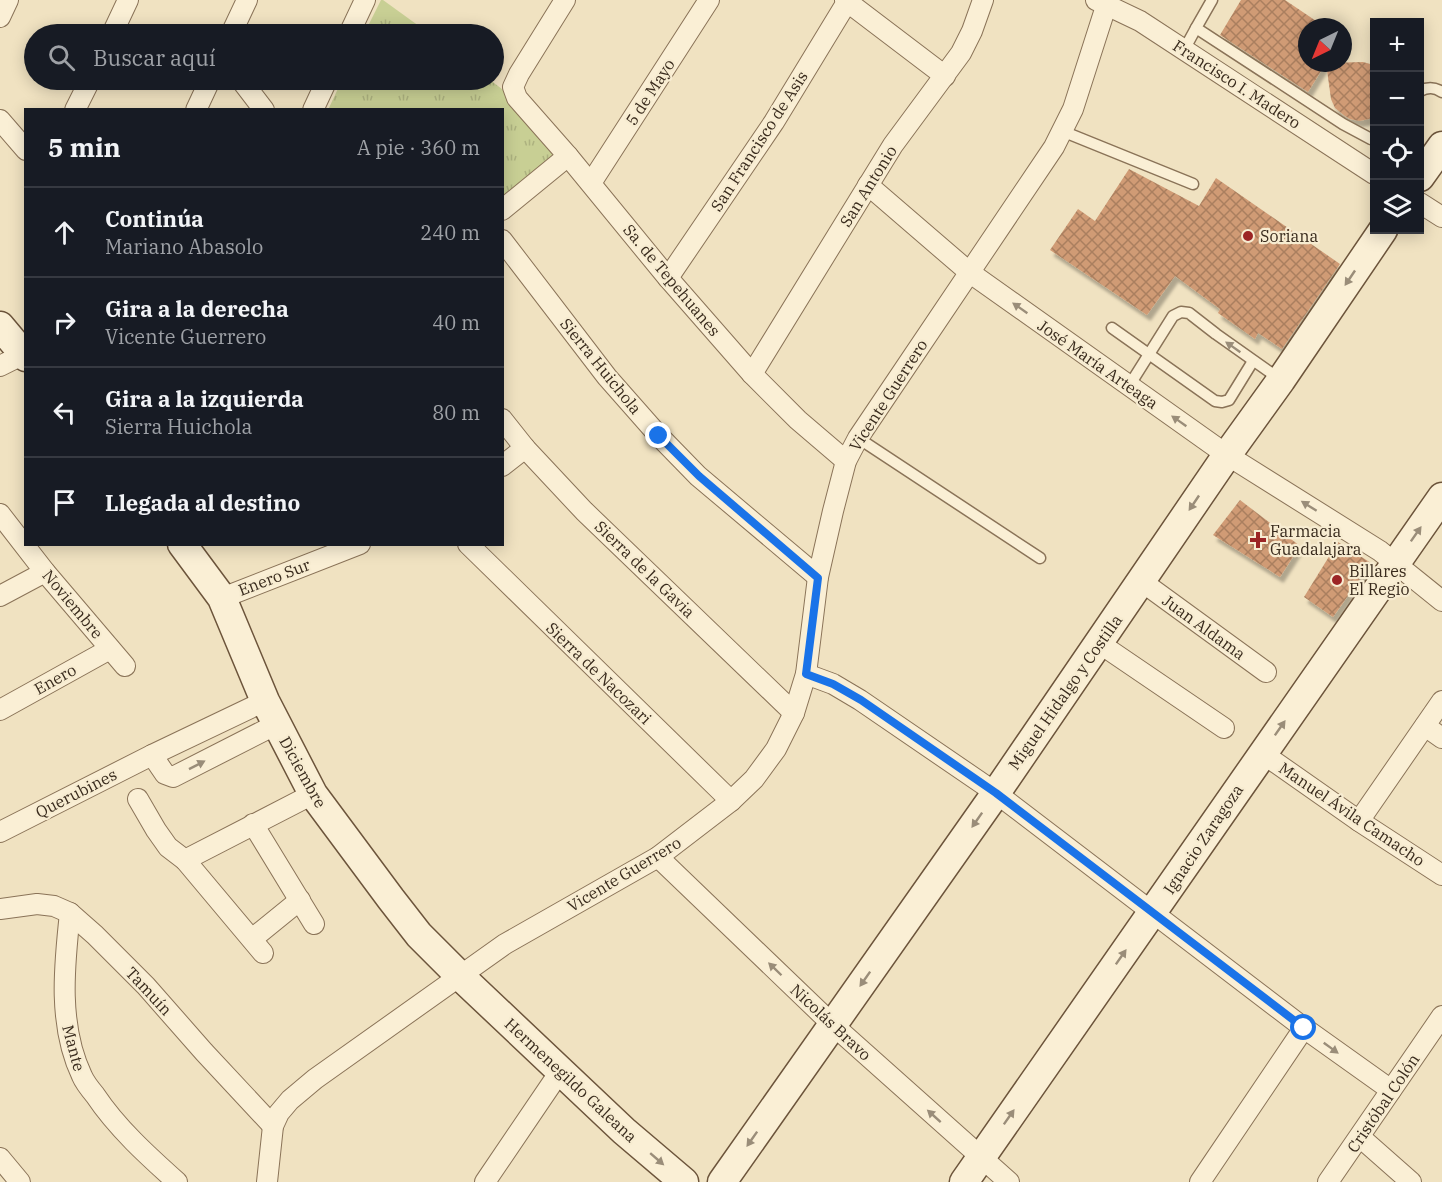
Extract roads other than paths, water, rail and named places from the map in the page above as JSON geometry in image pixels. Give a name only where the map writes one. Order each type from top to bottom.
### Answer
[{"type":"main road","points":[[1424,170],[1442,146]]},
{"type":"main road","name":"Miguel Hidalgo y Costilla","points":[[722,1182],[996,793],[1380,234]]},
{"type":"main road","points":[[0,326],[19,357]]},
{"type":"main road","name":"Ignacio Zaragoza","points":[[964,1182],[1442,496]]},
{"type":"main road","name":"Diciembre","points":[[183,546],[222,598],[271,712],[313,794],[419,935],[460,976]]},
{"type":"main road","name":"Hermenegildo Galeana","points":[[460,976],[624,1131],[684,1182]]},
{"type":"street","points":[[0,17],[8,0]]},
{"type":"street","points":[[117,24],[128,0]]},
{"type":"street","points":[[236,24],[247,0]]},
{"type":"street","points":[[354,24],[365,0]]},
{"type":"street","name":"Sa. de Tepehuanes","points":[[566,0],[519,74],[513,87],[517,98],[752,374],[798,420],[846,461]]},
{"type":"street","name":"5 de Mayo","points":[[591,183],[709,0]]},
{"type":"street","name":"San Antonio","points":[[752,374],[893,145],[961,53],[983,0]]},
{"type":"street","points":[[846,1],[945,76]]},
{"type":"street","name":"San Francisco de Asis","points":[[668,278],[774,122],[846,1]]},
{"type":"street","name":"Francisco I. Madero","points":[[1104,2],[1140,21],[1370,171]]},
{"type":"street","name":"Vicente Guerrero","points":[[267,1182],[273,1126],[279,1113],[290,1100],[342,1059],[505,944],[658,857],[731,801],[754,780],[776,749],[794,713],[806,674],[818,578],[846,461],[858,438],[1054,147],[1073,108],[1104,2]]},
{"type":"street","points":[[76,108],[85,90]]},
{"type":"street","points":[[197,108],[205,90]]},
{"type":"street","points":[[249,90],[262,108]]},
{"type":"street","points":[[314,108],[322,90]]},
{"type":"street","points":[[0,120],[24,148]]},
{"type":"street","points":[[504,208],[568,156]]},
{"type":"street","name":"José María Arteaga","points":[[868,185],[969,272],[1227,455],[1380,551],[1442,601]]},
{"type":"street","points":[[1424,206],[1442,218]]},
{"type":"street","name":"Sierra Huichola","points":[[504,243],[607,377],[659,436],[699,476],[818,578]]},
{"type":"street","name":"Sierra de la Gavia","points":[[504,422],[525,448],[584,511],[794,713]]},
{"type":"street","points":[[504,464],[525,448]]},
{"type":"street","name":"Noviembre","points":[[0,514],[24,545]]},
{"type":"street","name":"Noviembre","points":[[25,546],[125,666]]},
{"type":"street","name":"Sierra de Nacozari","points":[[470,546],[731,801]]},
{"type":"street","name":"Enero Sur","points":[[222,598],[335,548]]},
{"type":"street","points":[[0,596],[45,572]]},
{"type":"street","name":"Juan Aldama","points":[[1141,581],[1266,672]]},
{"type":"street","points":[[1099,642],[1224,728]]},
{"type":"street","name":"Enero","points":[[0,710],[110,649]]},
{"type":"street","points":[[806,674],[833,684],[861,700],[996,793],[1304,1028],[1391,1090]]},
{"type":"street","points":[[1359,821],[1442,700]]},
{"type":"street","points":[[152,755],[165,774],[173,777],[271,712]]},
{"type":"street","name":"Querubines","points":[[0,832],[152,755],[271,712]]},
{"type":"street","points":[[1425,726],[1442,738]]},
{"type":"street","name":"Manuel Ávila Camacho","points":[[1262,753],[1359,821],[1442,875]]},
{"type":"street","points":[[185,860],[313,794]]},
{"type":"street","points":[[138,799],[168,847],[185,860],[258,946],[300,900]]},
{"type":"street","points":[[253,824],[314,924]]},
{"type":"street","name":"Nicolás Bravo","points":[[658,857],[833,1025],[1009,1182]]},
{"type":"street","name":"Tamuín","points":[[0,909],[37,904],[54,906],[70,913],[146,986],[204,1053],[273,1126]]},
{"type":"street","name":"Mante","points":[[70,913],[67,940],[66,1020],[71,1048],[83,1078],[103,1107],[177,1182]]},
{"type":"street","name":"Cristóbal Colón","points":[[1328,1182],[1440,1022]]},
{"type":"street","points":[[1200,1182],[1304,1028]]},
{"type":"street","points":[[485,1182],[561,1070]]},
{"type":"street","points":[[1360,1137],[1411,1182]]},
{"type":"street","points":[[0,1158],[20,1182]]},
{"type":"lane","points":[[1184,50],[1212,0]]},
{"type":"lane","points":[[1196,28],[1343,124],[1370,138]]},
{"type":"lane","points":[[1424,89],[1428,87],[1442,92]]},
{"type":"lane","points":[[1062,131],[1193,184]]},
{"type":"lane","points":[[1129,386],[1173,316],[1181,312],[1189,313],[1281,380]]},
{"type":"lane","points":[[1112,328],[1215,400],[1222,402],[1228,400],[1253,361]]},
{"type":"lane","points":[[858,438],[1040,558]]},
{"type":"place","name":"Soriana","points":[[1248,236]]},
{"type":"place","name":"Farmacia Guadalajara","points":[[1258,540]]},
{"type":"place","name":"Billares El Regio","points":[[1337,580]]}]
